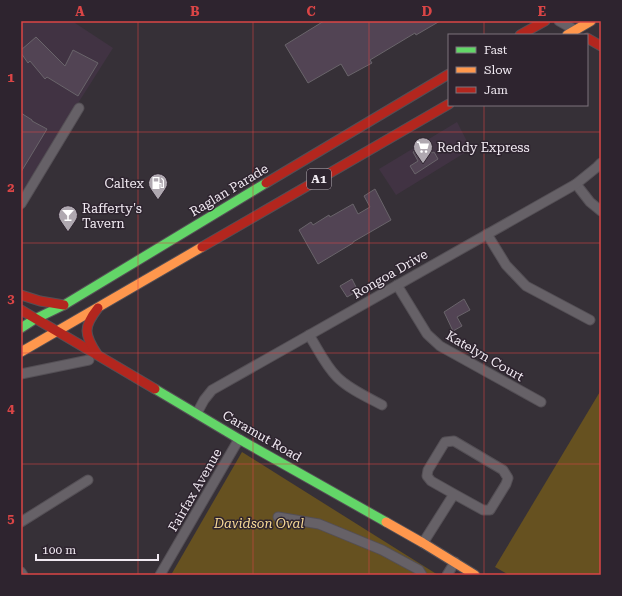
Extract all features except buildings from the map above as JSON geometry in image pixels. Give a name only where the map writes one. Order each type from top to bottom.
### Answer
[{"type":"main road","points":[[522,34],[545,21]]},
{"type":"main road","points":[[575,33],[591,21]]},
{"type":"main road","points":[[588,39],[601,46]]},
{"type":"main road","name":"Raglan Parade","points":[[21,328],[64,305],[448,75]]},
{"type":"main road","name":"A1","points":[[21,352],[448,105]]},
{"type":"main road","points":[[21,296],[64,305]]},
{"type":"main road","points":[[98,356],[88,341],[87,334],[89,320],[100,306]]},
{"type":"main road","name":"Caramut Road","points":[[21,310],[239,439],[455,562],[475,575]]},
{"type":"street","points":[[559,21],[575,33]]},
{"type":"street","points":[[21,204],[79,108]]},
{"type":"street","name":"Rongoa Drive","points":[[197,413],[204,400],[212,390],[576,184],[601,163]]},
{"type":"street","points":[[576,184],[590,202],[601,211]]},
{"type":"street","points":[[487,234],[506,265],[526,286],[590,320]]},
{"type":"street","name":"Katelyn Court","points":[[397,285],[427,334],[440,346],[541,402]]},
{"type":"street","points":[[309,335],[328,366],[338,378],[382,405]]},
{"type":"street","points":[[21,374],[89,360]]},
{"type":"street","name":"Fairfax Avenue","points":[[160,575],[239,439]]},
{"type":"street","points":[[454,441],[503,470],[508,478],[490,510],[483,510],[454,494],[431,481],[428,476],[428,470],[445,442],[454,441]]},
{"type":"street","points":[[21,522],[88,480]]},
{"type":"street","points":[[423,544],[454,494]]},
{"type":"street","points":[[278,517],[319,524],[382,550],[419,570],[422,575]]},
{"type":"street","points":[[447,575],[455,562]]},
{"type":"shaded area","points":[[21,21],[72,21],[113,48],[21,193]]},
{"type":"shaded area","points":[[457,122],[471,149],[396,195],[379,169]]},
{"type":"green space","points":[[601,390],[601,575],[509,575],[495,567]]},
{"type":"green space","name":"Davidson Oval","points":[[242,452],[438,575],[171,575]]},
{"type":"traffic: fast","points":[[21,328],[35,319],[64,305],[266,183]]},
{"type":"traffic: fast","points":[[155,389],[239,439],[386,522]]},
{"type":"traffic: slow","points":[[569,34],[591,21]]},
{"type":"traffic: slow","points":[[21,352],[202,247]]},
{"type":"traffic: slow","points":[[386,522],[475,575]]},
{"type":"traffic: jam","points":[[522,34],[545,21]]},
{"type":"traffic: jam","points":[[588,39],[601,46]]},
{"type":"traffic: jam","points":[[266,183],[448,75]]},
{"type":"traffic: jam","points":[[202,247],[448,105]]},
{"type":"traffic: jam","points":[[21,295],[40,301],[64,305]]},
{"type":"traffic: jam","points":[[97,354],[90,341],[87,331],[90,320],[98,308]]},
{"type":"traffic: jam","points":[[21,310],[155,389]]},
{"type":"place","name":"Reddy Express","points":[[423,164]]},
{"type":"place","name":"Caltex","points":[[158,200]]},
{"type":"place","name":"Rafferty's Tavern","points":[[68,232]]}]
